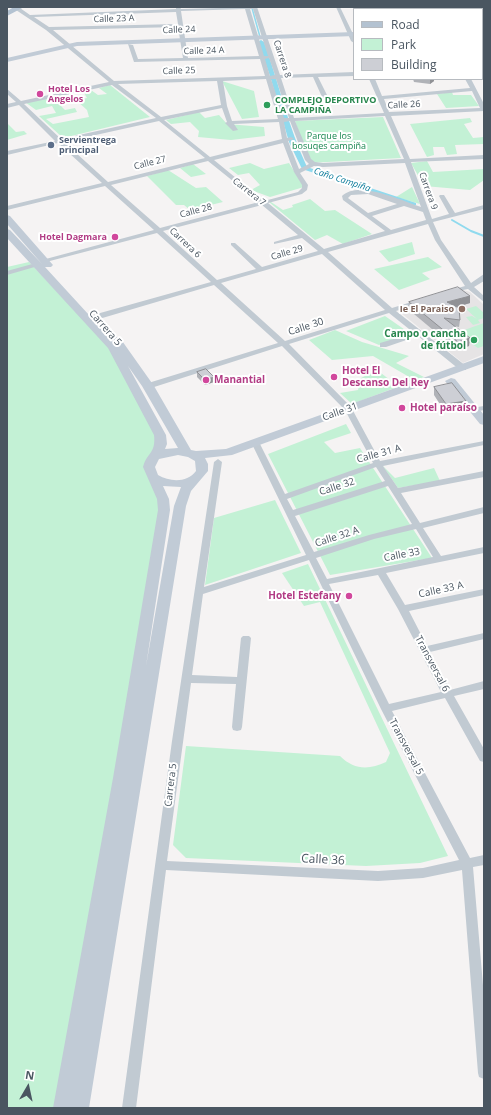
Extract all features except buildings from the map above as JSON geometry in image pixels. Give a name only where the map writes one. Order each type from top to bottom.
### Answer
[{"type":"main road","points":[[7,9],[18,7]]},
{"type":"main road","points":[[7,14],[18,7]]},
{"type":"main road","name":"Calle 24","points":[[7,60],[70,47],[261,39],[353,37]]},
{"type":"main road","name":"Calle 24","points":[[7,63],[77,44],[183,42]]},
{"type":"main road","name":"Carrera 5","points":[[7,218],[40,263],[113,347],[160,435],[161,445],[156,456]]},
{"type":"main road","name":"Carrera 5","points":[[7,232],[96,317],[121,345],[190,454]]},
{"type":"main road","name":"Calle 31","points":[[199,476],[210,466],[257,445],[350,412],[484,359]]},
{"type":"main road","points":[[463,368],[451,381],[479,409],[484,422]]},
{"type":"main road","name":"Calle 31","points":[[350,412],[451,381],[484,368]]},
{"type":"main road","name":"Calle 31","points":[[190,454],[228,452],[257,445]]},
{"type":"main road","points":[[63,1108],[121,778],[164,510],[163,498],[149,468],[151,462],[156,456],[175,451],[190,454],[201,460],[203,467],[199,476],[185,490],[180,506],[79,1108]]},
{"type":"main road","points":[[151,475],[157,480],[166,484],[182,484],[199,476]]},
{"type":"street","name":"Carrera 7","points":[[18,7],[48,29],[113,83],[160,119],[207,159],[304,235],[390,310],[463,368]]},
{"type":"street","name":"Carrera 8","points":[[247,7],[261,39],[291,119],[291,139],[313,164]]},
{"type":"street","points":[[30,16],[255,7]]},
{"type":"street","name":"Carrera 8","points":[[255,7],[261,39],[274,77],[282,119],[302,170],[305,189]]},
{"type":"street","points":[[338,7],[353,37]]},
{"type":"street","points":[[178,9],[186,60]]},
{"type":"street","name":"Calle 23 A","points":[[48,29],[180,25]]},
{"type":"street","name":"Calle 24 A","points":[[130,45],[136,61],[267,57]]},
{"type":"street","name":"Calle 25","points":[[7,106],[113,83],[353,74]]},
{"type":"street","points":[[315,76],[326,97]]},
{"type":"street","points":[[220,79],[228,122],[235,130]]},
{"type":"street","name":"Carrera 9","points":[[372,80],[407,160],[438,240],[469,286],[484,300]]},
{"type":"street","points":[[468,80],[484,109]]},
{"type":"street","points":[[380,98],[473,89]]},
{"type":"street","name":"Carrera 6","points":[[7,91],[59,141],[284,344],[350,412]]},
{"type":"street","points":[[7,153],[224,106]]},
{"type":"street","name":"Calle 26","points":[[228,122],[484,109]]},
{"type":"street","name":"Calle 27","points":[[7,208],[291,139]]},
{"type":"street","points":[[302,170],[313,164],[484,157]]},
{"type":"street","name":"Calle 28","points":[[7,273],[158,230],[300,193],[305,189]]},
{"type":"street","points":[[390,232],[345,199],[345,196],[350,193],[368,192],[426,211]]},
{"type":"street","points":[[442,196],[453,215]]},
{"type":"street","points":[[367,215],[403,204]]},
{"type":"street","name":"Calle 29","points":[[96,317],[390,232],[484,207]]},
{"type":"street","points":[[276,243],[304,235]]},
{"type":"street","points":[[233,244],[262,270]]},
{"type":"street","points":[[440,295],[481,281],[484,276]]},
{"type":"street","points":[[476,293],[484,290]]},
{"type":"street","name":"Calle 30","points":[[148,386],[426,299]]},
{"type":"street","points":[[383,345],[420,333]]},
{"type":"street","points":[[350,412],[378,464],[439,559]]},
{"type":"street","name":"Calle 31 A","points":[[283,498],[378,464],[484,443]]},
{"type":"street","name":"Transversal 5","points":[[257,445],[386,709],[467,864],[484,1073]]},
{"type":"street","name":"Carrera 5","points":[[129,1108],[160,865],[198,592],[218,462]]},
{"type":"street","points":[[396,491],[484,474]]},
{"type":"street","name":"Calle 32","points":[[291,514],[390,482]]},
{"type":"street","name":"Calle 32 A","points":[[198,592],[372,537],[484,510]]},
{"type":"street","name":"Calle 33","points":[[325,582],[484,550]]},
{"type":"street","name":"Transversal 6","points":[[380,571],[403,609],[447,693],[480,739],[484,758]]},
{"type":"street","name":"Calle 33 A","points":[[403,609],[484,592]]},
{"type":"street","points":[[425,650],[484,636]]},
{"type":"street","points":[[237,727],[246,638]]},
{"type":"street","points":[[190,679],[242,681]]},
{"type":"street","points":[[386,709],[484,684]]},
{"type":"street","name":"Calle 36","points":[[160,865],[378,876],[423,873],[484,860]]},
{"type":"shaded area","points":[[460,289],[470,292],[484,305],[484,354],[463,363],[396,309]]},
{"type":"green space","points":[[222,81],[254,91],[259,117],[242,119]]},
{"type":"green space","points":[[110,85],[150,117],[63,138],[39,116],[56,113],[52,106],[36,110],[25,102],[52,97],[65,110],[75,108],[77,112],[46,119],[53,124],[89,117],[87,110],[76,100],[87,98],[83,91],[88,88],[98,95],[107,94],[99,88]]},
{"type":"green space","points":[[452,92],[453,95],[471,95],[479,106],[446,108],[437,94]]},
{"type":"green space","points":[[199,112],[205,118],[219,115],[227,124],[264,127],[265,136],[231,140],[198,137],[199,131],[190,122],[171,124],[166,120]]},
{"type":"green space","name":"Parque los bosuqes campiña","points":[[383,117],[401,158],[309,163],[295,121]]},
{"type":"green space","points":[[470,118],[472,122],[464,124],[473,138],[484,137],[484,144],[455,145],[457,154],[447,155],[444,147],[433,147],[434,155],[427,157],[410,124]]},
{"type":"green space","points":[[7,123],[16,132],[24,131],[27,134],[7,140]]},
{"type":"green space","points":[[427,161],[433,172],[484,169],[484,180],[470,190],[424,186],[411,163]]},
{"type":"green space","points":[[250,163],[264,169],[289,163],[304,187],[270,197],[251,190],[260,185],[249,173],[238,175],[229,168]]},
{"type":"green space","points":[[193,164],[206,174],[191,177],[180,168]]},
{"type":"green space","points":[[168,170],[196,188],[206,187],[223,202],[190,210],[184,205],[176,205],[147,176]]},
{"type":"green space","points":[[412,187],[420,204],[396,197]]},
{"type":"green space","points":[[310,199],[325,211],[335,210],[372,234],[343,244],[327,235],[315,240],[269,202],[283,210],[293,207],[292,205]]},
{"type":"green space","points":[[412,242],[415,254],[389,262],[379,251]]},
{"type":"green space","points":[[428,257],[442,267],[422,273],[430,279],[399,290],[374,269]]},
{"type":"green space","points":[[29,262],[111,348],[157,436],[158,444],[149,461],[159,499],[160,510],[58,1108],[7,1108],[7,267]]},
{"type":"green space","points":[[476,306],[484,313],[484,318],[478,320],[480,323],[473,325],[466,317],[472,316],[477,319],[466,309]]},
{"type":"green space","points":[[385,316],[411,334],[379,345],[346,331]]},
{"type":"green space","name":"Campo o cancha de fútbol","points":[[484,323],[484,346],[478,348],[456,333]]},
{"type":"green space","points":[[335,330],[362,342],[409,356],[396,363],[424,377],[352,404],[340,393],[358,390],[361,378],[377,370],[394,383],[411,378],[373,356],[332,360],[309,340]]},
{"type":"green space","points":[[346,424],[351,433],[324,442],[335,453],[360,448],[432,558],[330,575],[268,454]]},
{"type":"green space","points":[[382,465],[395,478],[434,468],[440,481],[398,488]]},
{"type":"green space","points":[[275,500],[301,553],[205,585],[214,518]]},
{"type":"green space","points":[[308,564],[448,856],[420,863],[366,866],[186,858],[173,845],[186,746],[340,756],[351,764],[362,767],[380,765],[386,762],[390,753],[320,602],[304,606],[282,573]]},
{"type":"waterway","points":[[252,8],[260,37]]},
{"type":"waterway","name":"Caño Campiña","points":[[261,42],[273,76],[292,142],[304,168],[414,204]]},
{"type":"waterway","name":"Caño Campiña","points":[[452,220],[471,231],[484,236]]},
{"type":"place","name":"Hotel Los Angelos","points":[[40,94]]},
{"type":"place","name":"COMPLEJO DEPORTIVO LA CAMPIÑA","points":[[267,105]]},
{"type":"place","name":"Servientrega principal","points":[[51,145]]},
{"type":"place","name":"Hotel Dagmara","points":[[115,237]]},
{"type":"place","name":"Ie El Paraiso","points":[[462,309]]},
{"type":"place","name":"Campo o cancha de fútbol","points":[[474,340]]},
{"type":"place","name":"Hotel El Descanso Del Rey","points":[[334,377]]},
{"type":"place","name":"Manantial","points":[[206,380]]},
{"type":"place","name":"Hotel paraíso","points":[[402,408]]},
{"type":"place","name":"Hotel Estefany","points":[[349,596]]}]
